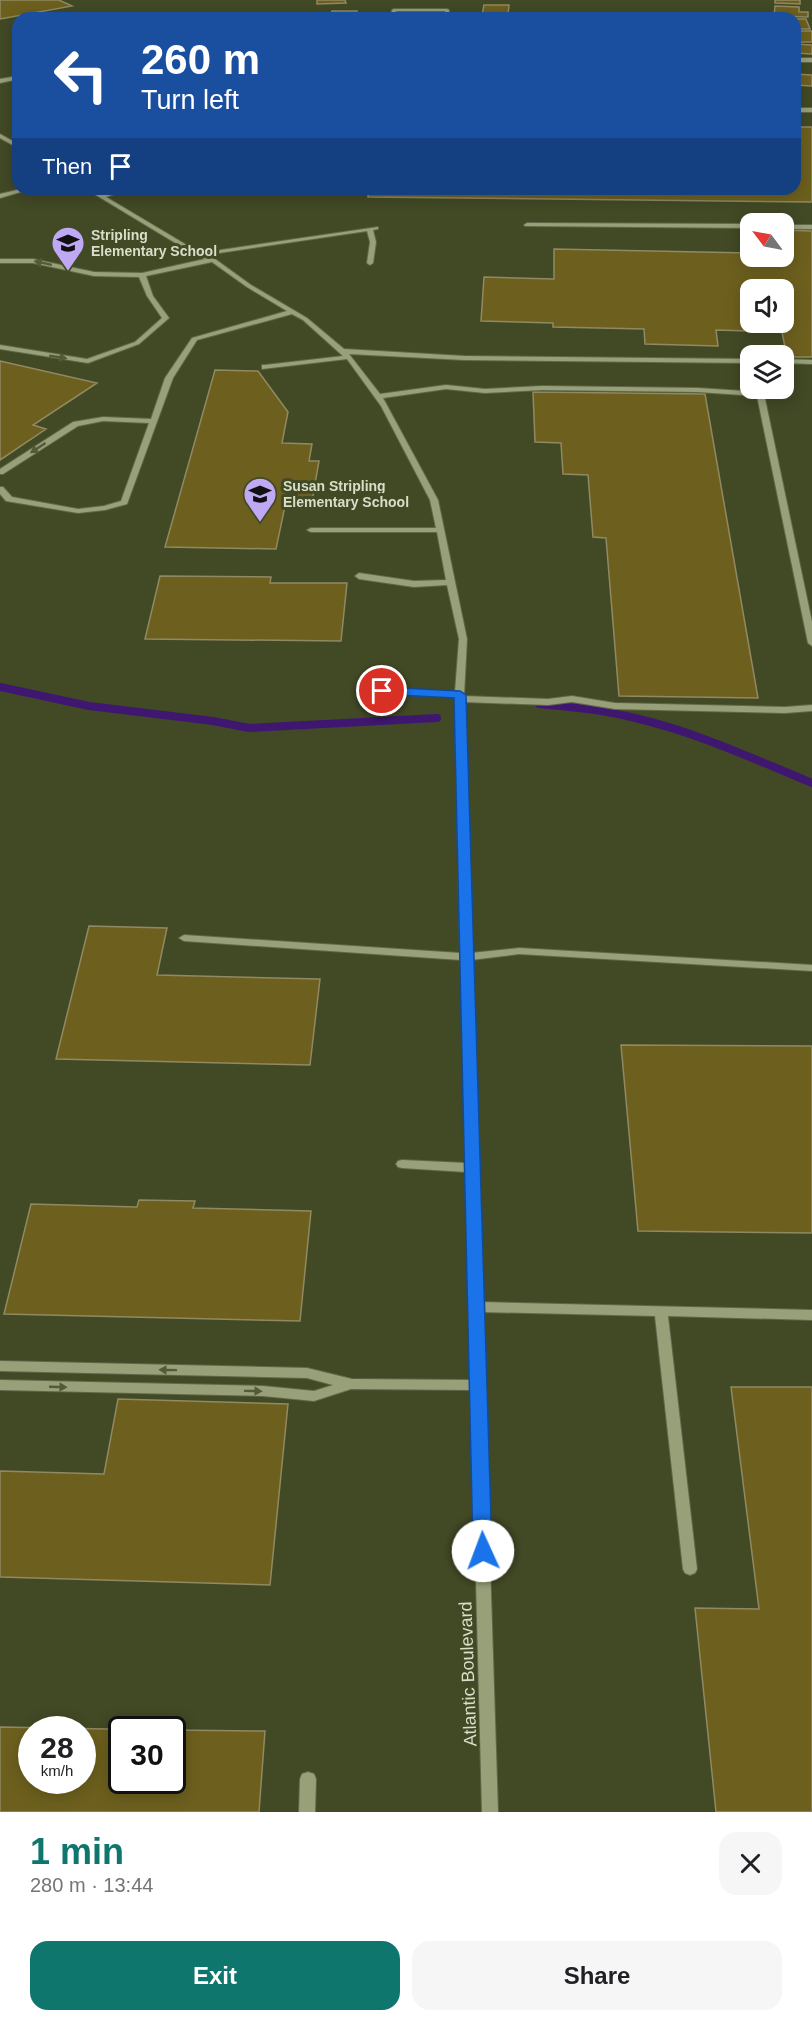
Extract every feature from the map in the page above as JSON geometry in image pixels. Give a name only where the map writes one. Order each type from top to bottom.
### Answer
[{"type":"street","points":[[394,12],[394,10],[447,10],[447,12]]},
{"type":"street","points":[[0,81],[12,79]]},
{"type":"street","name":"Atlantic Boulevard","points":[[101,196],[199,255],[213,260],[304,319],[349,357],[378,397],[434,500],[463,639],[460,700],[490,1812]]},
{"type":"street","points":[[527,225],[740,226]]},
{"type":"street","points":[[794,227],[812,227]]},
{"type":"street","points":[[199,255],[373,228],[370,263]]},
{"type":"street","points":[[0,261],[33,261],[94,274],[142,275],[213,260]]},
{"type":"street","points":[[0,347],[88,361],[137,343],[166,318],[150,296],[142,275]]},
{"type":"street","points":[[0,489],[9,499],[78,511],[105,508],[124,502],[169,378],[194,339],[293,312]]},
{"type":"street","points":[[342,351],[464,358],[740,361]]},
{"type":"street","points":[[265,367],[349,357]]},
{"type":"street","points":[[794,362],[812,362]]},
{"type":"street","points":[[378,397],[446,387],[485,391],[542,388],[760,394],[812,644]]},
{"type":"street","points":[[0,472],[76,424],[103,419],[154,421]]},
{"type":"street","points":[[311,530],[440,530]]},
{"type":"street","points":[[359,576],[414,584],[451,582]]},
{"type":"street","points":[[362,690],[460,700],[548,702],[573,699],[627,706],[785,710],[812,708]]},
{"type":"street","points":[[184,938],[466,957],[519,951],[812,968]]},
{"type":"street","points":[[402,1164],[472,1168]]},
{"type":"street","points":[[476,1307],[812,1315]]},
{"type":"street","points":[[661,1312],[690,1569]]},
{"type":"street","points":[[0,1365],[307,1373],[352,1384],[478,1385]]},
{"type":"street","points":[[0,1385],[263,1391],[314,1396],[352,1384]]},
{"type":"street","points":[[307,1812],[308,1779]]},
{"type":"building","points":[[0,0],[59,0],[72,6],[39,12],[12,12],[12,17],[0,19]]},
{"type":"building","points":[[317,0],[345,0],[346,3],[317,4]]},
{"type":"building","points":[[775,0],[800,0],[800,4],[775,3]]},
{"type":"building","points":[[484,5],[509,5],[508,12],[483,12]]},
{"type":"building","points":[[775,6],[799,7],[799,12],[774,12]]},
{"type":"building","points":[[332,11],[357,11],[356,12]]},
{"type":"building","points":[[801,12],[808,12],[808,17],[801,17]]},
{"type":"building","points":[[801,19],[806,19],[810,29],[801,29]]},
{"type":"building","points":[[801,31],[812,31],[812,42],[801,42]]},
{"type":"building","points":[[801,44],[812,45],[812,54],[801,53]]},
{"type":"building","points":[[801,74],[812,75],[812,86],[801,85]]},
{"type":"building","points":[[801,127],[812,127],[812,202],[368,197],[368,195],[801,195]]},
{"type":"building","points":[[794,230],[812,231],[812,357],[794,357],[794,345],[785,345],[782,333],[794,333],[794,279],[740,279],[740,331],[716,330],[718,346],[645,344],[644,329],[553,327],[553,323],[481,321],[484,277],[554,279],[554,249],[740,253],[740,267],[794,267]]},
{"type":"building","points":[[0,361],[97,383],[33,425],[46,429],[0,460]]},
{"type":"building","points":[[215,370],[258,371],[288,412],[282,443],[312,444],[309,461],[319,461],[311,507],[285,506],[276,549],[165,547]]},
{"type":"building","points":[[533,392],[705,394],[758,698],[619,696],[606,538],[593,537],[588,475],[563,474],[561,443],[535,442]]},
{"type":"building","points":[[160,576],[271,577],[270,583],[347,583],[341,641],[145,639]]},
{"type":"building","points":[[89,926],[167,928],[157,975],[320,979],[310,1065],[56,1059]]},
{"type":"building","points":[[621,1045],[812,1046],[812,1233],[638,1231]]},
{"type":"building","points":[[139,1200],[195,1201],[193,1208],[311,1211],[300,1321],[4,1314],[31,1204],[137,1207]]},
{"type":"building","points":[[731,1387],[812,1387],[812,1812],[716,1812],[695,1608],[759,1609]]},
{"type":"building","points":[[118,1399],[288,1404],[270,1585],[0,1577],[0,1471],[104,1474]]},
{"type":"building","points":[[0,1727],[18,1727],[18,1794],[96,1794],[96,1729],[108,1729],[108,1794],[186,1794],[186,1730],[265,1731],[259,1812],[0,1812]]},
{"type":"waterway","points":[[0,687],[89,706],[213,721],[249,728],[437,718]]},
{"type":"waterway","points":[[539,704],[623,715],[658,724],[725,747],[812,783]]},
{"type":"place","name":"Stripling Elementary School","points":[[68,272]]},
{"type":"place","name":"Susan Stripling Elementary School","points":[[260,523]]},
{"type":"route","points":[[382,691],[460,695],[483,1551]]}]
